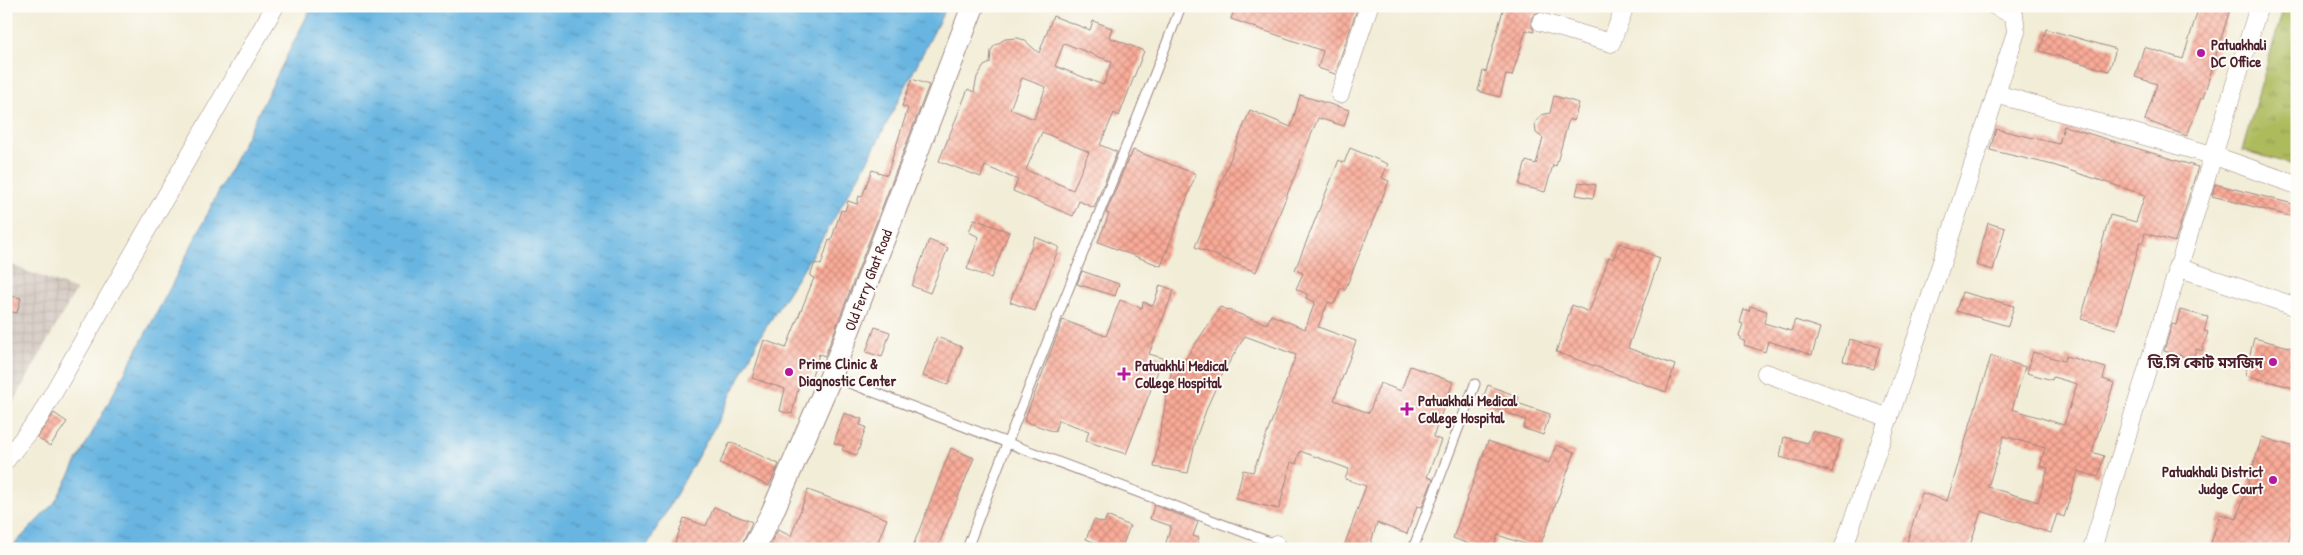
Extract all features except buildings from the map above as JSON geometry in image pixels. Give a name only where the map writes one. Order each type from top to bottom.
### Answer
[{"type":"street","points":[[6,460],[39,418],[275,6]]},
{"type":"street","name":"Old Ferry Ghat Road","points":[[753,549],[772,513],[831,376],[973,6]]},
{"type":"street","points":[[1340,94],[1370,6]]},
{"type":"street","points":[[1541,22],[1611,43],[1625,6]]},
{"type":"street","points":[[1843,549],[1926,311],[2017,25],[2012,12],[1995,6]]},
{"type":"street","points":[[2092,549],[2259,6]]},
{"type":"street","points":[[1996,94],[2212,156],[2297,185]]},
{"type":"street","points":[[2178,267],[2297,307]]},
{"type":"street","points":[[1766,373],[1889,418]]},
{"type":"lane","points":[[967,549],[1006,442],[1132,137],[1181,6]]},
{"type":"lane","points":[[831,376],[1279,547]]},
{"type":"lane","points":[[1413,549],[1474,384]]},
{"type":"shaded area","points":[[6,263],[76,290],[6,416]]},
{"type":"green space","points":[[2284,6],[2297,6],[2297,166],[2242,150]]},
{"type":"water","points":[[312,6],[947,6],[869,158],[824,236],[760,337],[718,421],[645,549],[10,549],[55,502],[169,290]]},
{"type":"place","name":"Patuakhali DC Office","points":[[2201,53]]},
{"type":"place","name":"ডি.সি কোট মসজিদ","points":[[2273,362]]},
{"type":"place","name":"Prime Clinic & Diagnostic Center","points":[[789,372]]},
{"type":"place","name":"Patuakhli Medical College Hospital","points":[[1124,374]]},
{"type":"place","name":"Patuakhali Medical College Hospital","points":[[1407,409]]},
{"type":"place","name":"Patuakhali District Judge Court","points":[[2273,480]]}]
